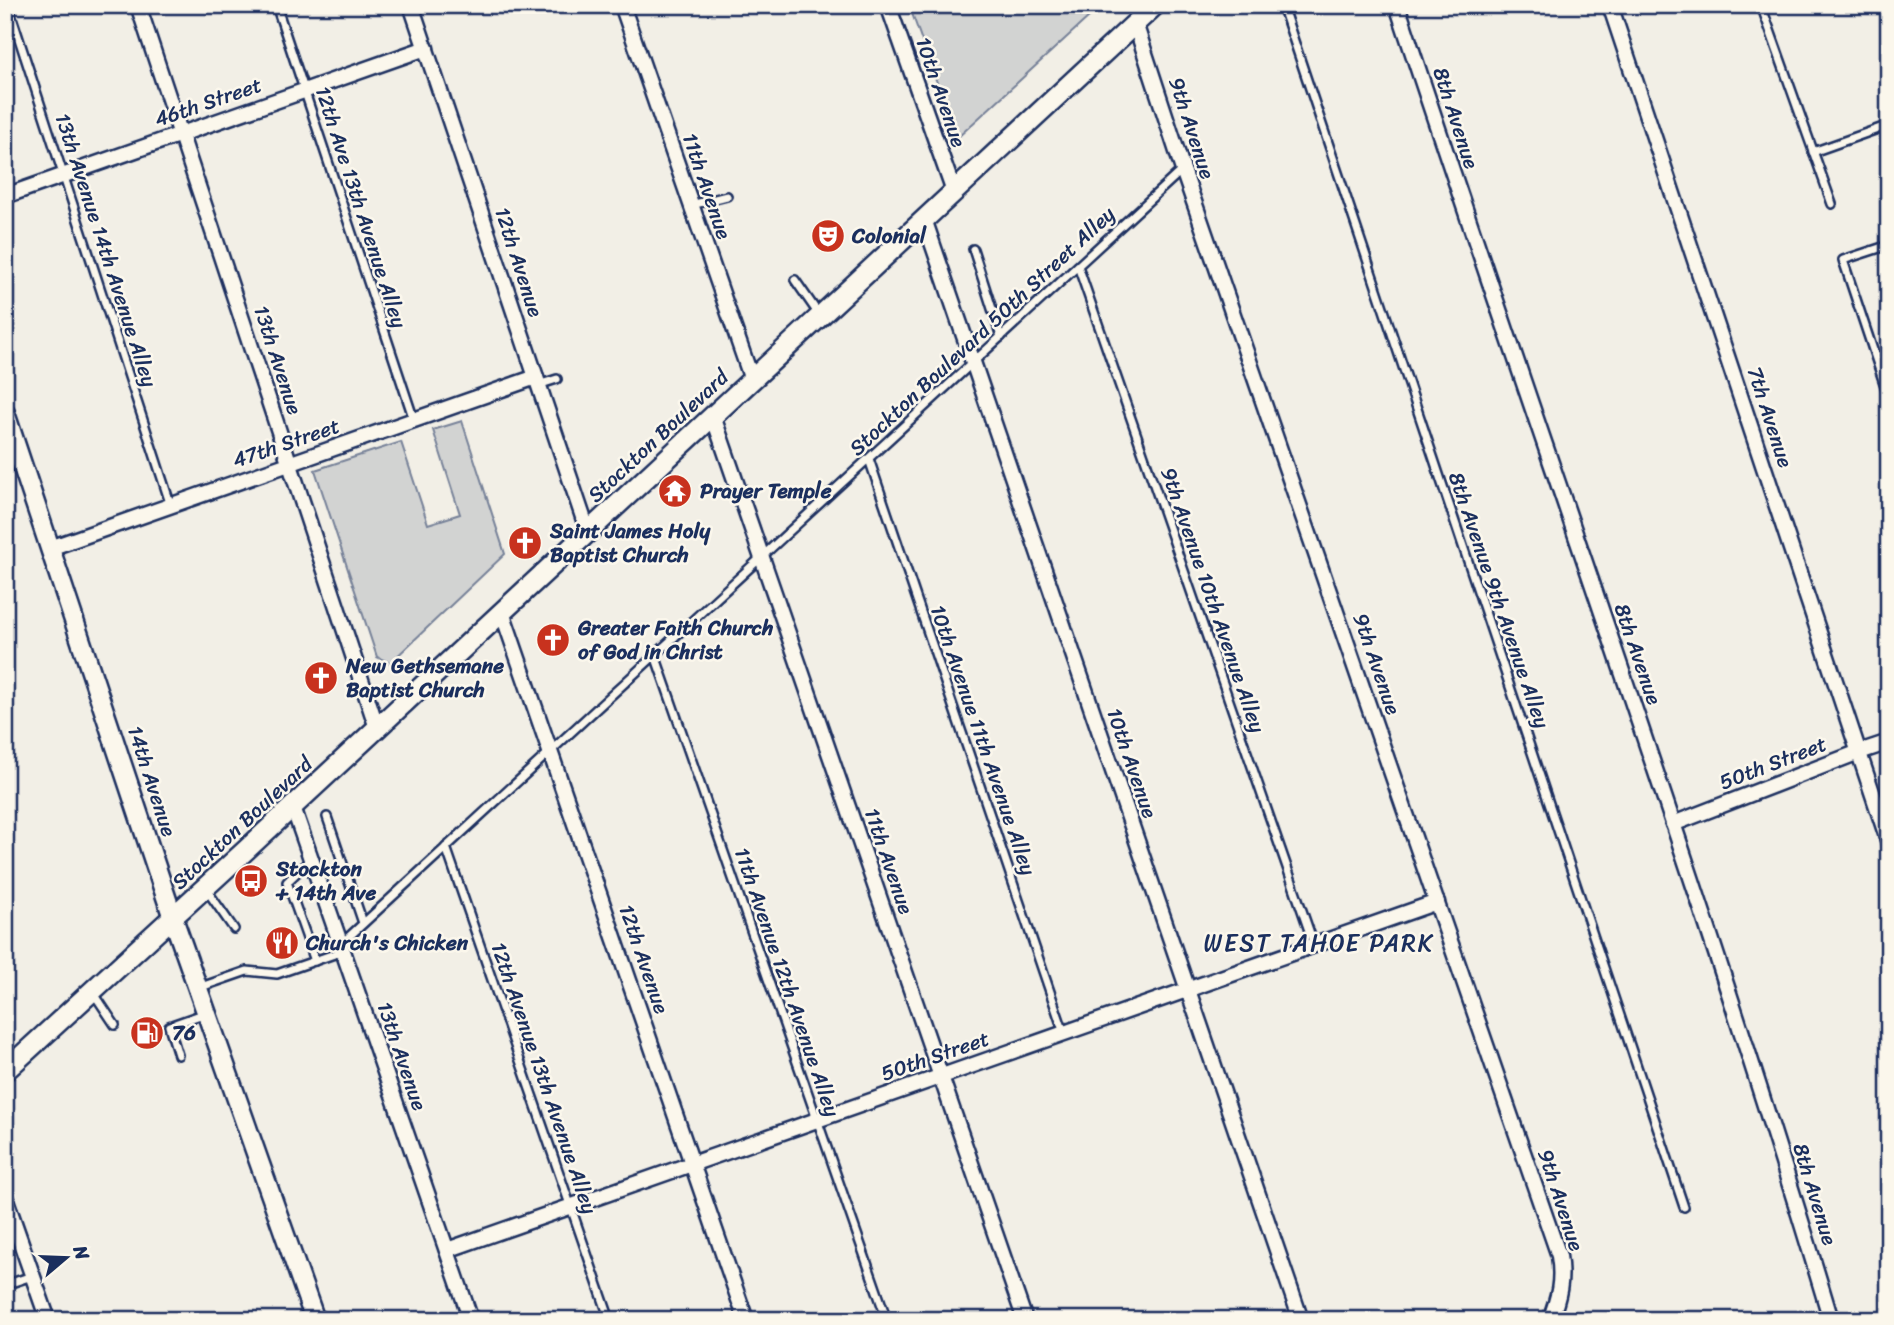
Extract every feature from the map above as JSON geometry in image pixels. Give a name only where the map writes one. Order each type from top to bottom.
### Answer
[{"type":"main road","name":"Stockton Boulevard","points":[[7,1065],[93,992],[1155,5]]},
{"type":"street","name":"13th Avenue","points":[[138,5],[377,728]]},
{"type":"street","name":"12th Avenue","points":[[411,5],[588,533]]},
{"type":"street","name":"11th Avenue","points":[[622,5],[752,380]]},
{"type":"street","name":"10th Avenue","points":[[888,5],[954,192]]},
{"type":"street","name":"8th Avenue","points":[[1398,5],[1472,232],[1674,824],[1785,1166],[1831,1320]]},
{"type":"street","name":"7th Avenue","points":[[1610,5],[1889,843]]},
{"type":"street","name":"9th Avenue","points":[[1135,23],[1183,170],[1559,1255],[1561,1288],[1550,1320]]},
{"type":"street","name":"46th Street","points":[[5,196],[426,48]]},
{"type":"street","name":"10th Avenue","points":[[924,219],[1301,1320]]},
{"type":"street","name":"47th Street","points":[[50,548],[414,420],[537,381]]},
{"type":"street","name":"14th Avenue","points":[[5,413],[173,918],[315,1320]]},
{"type":"street","name":"11th Avenue","points":[[713,416],[1025,1320]]},
{"type":"street","name":"12th Avenue","points":[[502,612],[746,1320]]},
{"type":"street","name":"50th Street","points":[[1674,824],[1889,742]]},
{"type":"street","name":"13th Avenue","points":[[293,807],[471,1320]]},
{"type":"street","name":"50th Street","points":[[447,1250],[1437,902]]},
{"type":"street","points":[[5,1197],[48,1320]]},
{"type":"lane","name":"13th Avenue 14th Avenue Alley","points":[[8,5],[171,506]]},
{"type":"lane","name":"12th Ave 13th Avenue Alley","points":[[276,5],[414,420]]},
{"type":"lane","name":"8th Avenue 9th Avenue Alley","points":[[1282,5],[1684,1207]]},
{"type":"lane","points":[[1762,5],[1832,204]]},
{"type":"lane","points":[[1813,152],[1889,125]]},
{"type":"lane","name":"Stockton Boulevard 50th Street Alley","points":[[342,947],[363,923],[1183,170]]},
{"type":"lane","points":[[691,205],[727,196]]},
{"type":"lane","points":[[1889,245],[1843,260],[1889,398]]},
{"type":"lane","points":[[973,249],[1001,337]]},
{"type":"lane","name":"9th Avenue 10th Avenue Alley","points":[[1078,266],[1314,945]]},
{"type":"lane","points":[[795,280],[820,316]]},
{"type":"lane","points":[[537,381],[557,379]]},
{"type":"lane","name":"10th Avenue 11th Avenue Alley","points":[[869,459],[1065,1033]]},
{"type":"lane","name":"11th Avenue 12th Avenue Alley","points":[[655,655],[887,1320]]},
{"type":"lane","points":[[327,817],[363,923]]},
{"type":"lane","name":"12th Avenue 13th Avenue Alley","points":[[446,847],[610,1320]]},
{"type":"lane","points":[[311,859],[286,882],[315,961]]},
{"type":"lane","points":[[205,888],[234,929]]},
{"type":"lane","points":[[198,988],[247,971],[277,974],[315,961],[342,947]]},
{"type":"lane","points":[[93,992],[115,1025]]},
{"type":"lane","points":[[178,1055],[169,1026],[207,1013]]},
{"type":"lane","points":[[5,1285],[32,1276]]},
{"type":"shaded area","points":[[909,5],[1102,5],[957,138]]},
{"type":"shaded area","points":[[462,421],[505,554],[390,663],[377,657],[315,470],[401,442],[428,524],[460,514],[433,430]]},
{"type":"place","name":"Colonial","points":[[828,236]]},
{"type":"place","name":"Prayer Temple","points":[[675,491]]},
{"type":"place","name":"Saint James Holy Baptist Church","points":[[525,543]]},
{"type":"place","name":"Greater Faith Church of God in Christ","points":[[553,640]]},
{"type":"place","name":"New Gethsemane Baptist Church","points":[[321,678]]},
{"type":"place","name":"Stockton + 14th Ave","points":[[251,881]]},
{"type":"place","name":"Church's Chicken","points":[[282,943]]},
{"type":"place","name":"76","points":[[147,1033]]},
{"type":"district","name":"WEST TAHOE PARK","points":[[1319,943]]}]
